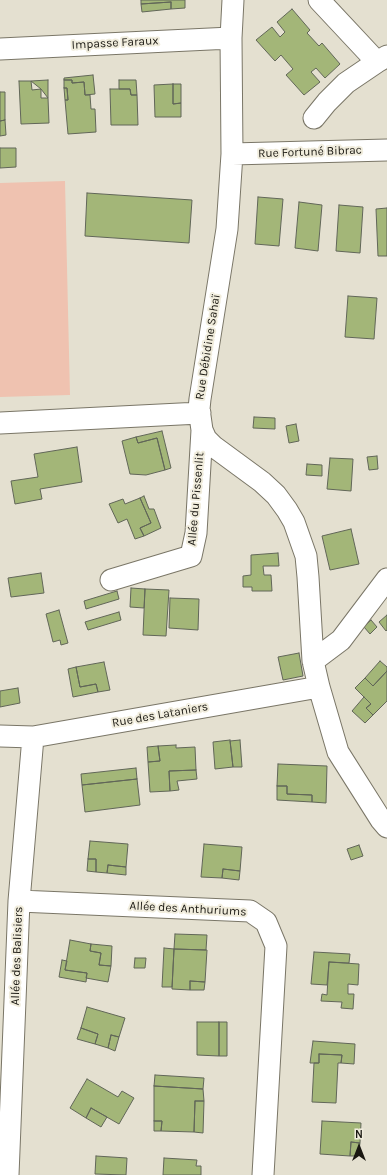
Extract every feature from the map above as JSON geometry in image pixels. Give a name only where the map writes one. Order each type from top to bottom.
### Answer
[{"type":"street","name":"Rue Débidine Sahaï","points":[[201,422],[200,399],[227,229],[232,154],[231,38],[233,0]]},
{"type":"street","points":[[314,118],[327,102],[346,83],[382,59],[319,0]]},
{"type":"street","name":"Impasse Faraux","points":[[0,49],[231,38]]},
{"type":"street","name":"Rue Fortuné Bibrac","points":[[232,154],[387,150]]},
{"type":"street","points":[[0,422],[201,422],[206,439],[213,446],[262,482],[276,495],[294,522],[306,556],[313,661],[338,752],[385,820]]},
{"type":"street","name":"Allée du Pissenlit","points":[[111,580],[191,556],[196,533],[201,422]]},
{"type":"street","points":[[313,661],[340,640],[387,579]]},
{"type":"street","name":"Rue des Lataniers","points":[[0,736],[33,737],[319,687]]},
{"type":"street","name":"Allée des Balisiers","points":[[8,1175],[19,901],[33,737]]},
{"type":"street","name":"Allée des Anthuriums","points":[[19,901],[250,911],[266,922],[276,946],[263,1175]]},
{"type":"shaded area","points":[[65,181],[70,395],[0,397],[0,183]]},
{"type":"building","points":[[141,0],[185,0],[185,8],[171,9],[171,2],[141,4]]},
{"type":"building","points":[[171,2],[171,9],[142,12],[141,4]]},
{"type":"building","points":[[292,9],[310,30],[307,33],[319,46],[322,43],[340,64],[325,78],[316,68],[311,72],[320,82],[304,95],[286,75],[293,69],[281,55],[275,61],[256,40],[272,27],[280,37],[285,32],[277,22]]},
{"type":"building","points":[[93,75],[95,94],[85,95],[84,82],[72,83],[72,80],[64,80],[64,78]]},
{"type":"building","points":[[48,80],[48,98],[41,89],[31,81]]},
{"type":"building","points":[[64,80],[72,80],[72,83],[84,82],[85,95],[90,95],[91,109],[95,109],[96,132],[68,134],[65,100],[68,100],[67,88],[64,88]]},
{"type":"building","points":[[119,80],[136,80],[137,95],[131,95],[130,89],[119,89]]},
{"type":"building","points":[[19,81],[31,81],[32,90],[41,89],[41,98],[48,98],[49,123],[21,124]]},
{"type":"building","points":[[173,84],[181,84],[181,103],[173,104]]},
{"type":"building","points":[[173,84],[173,104],[181,103],[181,117],[155,117],[154,85]]},
{"type":"building","points":[[64,88],[67,88],[68,100],[65,100]]},
{"type":"building","points":[[110,89],[130,89],[131,95],[137,95],[138,125],[111,125]]},
{"type":"building","points":[[0,92],[5,92],[5,120],[0,121]]},
{"type":"building","points":[[5,120],[6,135],[0,136],[0,121]]},
{"type":"building","points":[[0,148],[16,148],[16,167],[0,168]]},
{"type":"building","points":[[87,193],[192,200],[189,243],[85,236]]},
{"type":"building","points":[[258,197],[283,199],[279,246],[255,244]]},
{"type":"building","points":[[299,202],[322,205],[318,251],[295,248]]},
{"type":"building","points":[[339,205],[363,207],[360,253],[336,251]]},
{"type":"building","points":[[387,208],[387,256],[378,256],[376,209]]},
{"type":"building","points":[[348,296],[377,298],[374,339],[345,337]]},
{"type":"building","points":[[254,417],[275,418],[275,429],[253,428]]},
{"type":"building","points":[[296,424],[299,441],[289,443],[286,426]]},
{"type":"building","points":[[162,431],[171,468],[165,470],[157,438],[138,443],[136,437]]},
{"type":"building","points":[[136,437],[138,443],[157,438],[165,470],[146,475],[130,474],[122,441]]},
{"type":"building","points":[[77,447],[82,482],[40,489],[42,499],[15,504],[11,481],[38,477],[34,454]]},
{"type":"building","points":[[377,456],[378,469],[369,470],[367,457]]},
{"type":"building","points":[[330,458],[353,459],[351,491],[327,489]]},
{"type":"building","points":[[307,464],[322,465],[322,476],[306,475]]},
{"type":"building","points":[[144,496],[149,509],[154,509],[161,528],[144,536],[140,528],[151,523],[140,498]]},
{"type":"building","points":[[140,498],[151,523],[140,528],[144,536],[135,539],[127,519],[118,523],[109,504],[123,499],[125,504]]},
{"type":"building","points":[[351,529],[359,564],[330,570],[322,536]]},
{"type":"building","points":[[278,553],[279,566],[263,566],[264,575],[271,575],[272,591],[252,591],[252,587],[243,587],[243,576],[251,575],[251,555]]},
{"type":"building","points":[[41,573],[44,593],[11,597],[8,578]]},
{"type":"building","points":[[131,588],[145,589],[144,608],[130,607]]},
{"type":"building","points":[[145,589],[169,590],[166,636],[143,635]]},
{"type":"building","points":[[117,591],[119,599],[86,609],[84,601]]},
{"type":"building","points":[[170,598],[199,599],[198,630],[169,628]]},
{"type":"building","points":[[59,610],[68,643],[61,645],[60,640],[53,642],[46,614]]},
{"type":"building","points":[[119,612],[121,620],[88,630],[85,622]]},
{"type":"building","points":[[387,615],[387,630],[386,631],[379,622]]},
{"type":"building","points":[[371,620],[377,627],[370,634],[364,627]]},
{"type":"building","points":[[299,653],[303,676],[283,680],[278,657]]},
{"type":"building","points":[[380,661],[387,667],[387,671],[373,686],[365,678]]},
{"type":"building","points":[[104,662],[110,690],[98,692],[96,684],[80,687],[76,667]]},
{"type":"building","points":[[76,667],[80,687],[96,684],[98,692],[73,697],[68,669]]},
{"type":"building","points":[[387,671],[387,701],[373,715],[366,708],[371,704],[355,688],[365,678],[373,686]]},
{"type":"building","points":[[18,688],[20,703],[0,707],[0,691]]},
{"type":"building","points":[[364,697],[371,704],[366,708],[373,715],[365,723],[352,711]]},
{"type":"building","points":[[230,740],[233,767],[215,769],[213,742]]},
{"type":"building","points":[[240,740],[242,767],[233,767],[230,741]]},
{"type":"building","points":[[176,745],[176,748],[195,747],[196,770],[169,771],[170,791],[150,792],[148,762],[160,761],[158,746]]},
{"type":"building","points":[[158,746],[160,761],[148,762],[147,747]]},
{"type":"building","points":[[278,764],[327,766],[326,803],[312,802],[312,795],[287,794],[287,786],[277,786]]},
{"type":"building","points":[[136,768],[137,779],[82,785],[81,774]]},
{"type":"building","points":[[196,770],[197,779],[177,781],[179,790],[170,791],[169,771]]},
{"type":"building","points":[[137,779],[140,805],[85,812],[82,785]]},
{"type":"building","points":[[277,786],[287,786],[287,794],[312,795],[312,802],[277,800]]},
{"type":"building","points":[[90,841],[128,844],[126,867],[108,865],[107,873],[96,872],[96,859],[88,859]]},
{"type":"building","points":[[204,844],[242,847],[240,871],[223,869],[222,878],[201,877]]},
{"type":"building","points":[[359,845],[363,856],[351,860],[347,849]]},
{"type":"building","points":[[88,859],[96,859],[96,872],[87,871]]},
{"type":"building","points":[[108,865],[126,867],[126,875],[107,873]]},
{"type":"building","points":[[223,869],[240,871],[239,880],[222,878]]},
{"type":"building","points":[[175,934],[207,935],[206,950],[174,949]]},
{"type":"building","points":[[70,940],[91,944],[90,951],[101,953],[99,965],[111,966],[108,982],[86,978],[87,973],[65,970]]},
{"type":"building","points":[[91,944],[112,946],[111,966],[99,965],[101,953],[90,951]]},
{"type":"building","points":[[164,948],[174,949],[172,987],[162,987]]},
{"type":"building","points":[[174,949],[207,950],[205,982],[190,981],[190,990],[172,989]]},
{"type":"building","points":[[314,952],[350,954],[349,963],[329,962],[327,985],[311,984]]},
{"type":"building","points":[[135,958],[146,958],[145,968],[134,968]]},
{"type":"building","points":[[62,960],[67,961],[65,970],[87,973],[86,982],[59,977]]},
{"type":"building","points":[[329,962],[359,964],[358,985],[348,984],[348,994],[354,994],[353,1009],[341,1008],[342,1002],[321,1001],[322,994],[327,995]]},
{"type":"building","points":[[190,981],[205,982],[204,990],[190,990]]},
{"type":"building","points":[[87,1007],[125,1018],[119,1037],[111,1035],[108,1048],[95,1044],[98,1034],[81,1028]]},
{"type":"building","points":[[197,1022],[219,1022],[219,1056],[197,1055]]},
{"type":"building","points":[[219,1022],[227,1022],[227,1056],[219,1056]]},
{"type":"building","points":[[81,1028],[98,1034],[95,1044],[77,1039]]},
{"type":"building","points":[[111,1035],[119,1037],[115,1051],[108,1048]]},
{"type":"building","points":[[313,1041],[355,1044],[354,1064],[341,1063],[342,1055],[319,1054],[319,1063],[310,1063]]},
{"type":"building","points":[[319,1054],[342,1055],[341,1063],[338,1063],[336,1103],[312,1102],[314,1063],[319,1063]]},
{"type":"building","points":[[155,1075],[204,1078],[203,1089],[154,1086]]},
{"type":"building","points":[[87,1079],[118,1097],[122,1091],[134,1098],[119,1124],[91,1108],[86,1118],[70,1108]]},
{"type":"building","points":[[154,1086],[203,1089],[204,1101],[195,1101],[194,1132],[161,1131],[162,1121],[154,1121]]},
{"type":"building","points":[[195,1101],[204,1101],[203,1133],[194,1132]]},
{"type":"building","points":[[91,1108],[107,1117],[101,1127],[86,1118]]},
{"type":"building","points":[[154,1121],[162,1121],[161,1131],[154,1131]]},
{"type":"building","points":[[322,1121],[361,1123],[360,1143],[351,1142],[350,1156],[320,1154]]},
{"type":"building","points":[[351,1142],[360,1143],[358,1156],[350,1156]]},
{"type":"building","points":[[96,1156],[127,1158],[126,1175],[95,1174]]},
{"type":"building","points":[[164,1158],[197,1160],[196,1166],[201,1166],[201,1175],[163,1175]]}]
